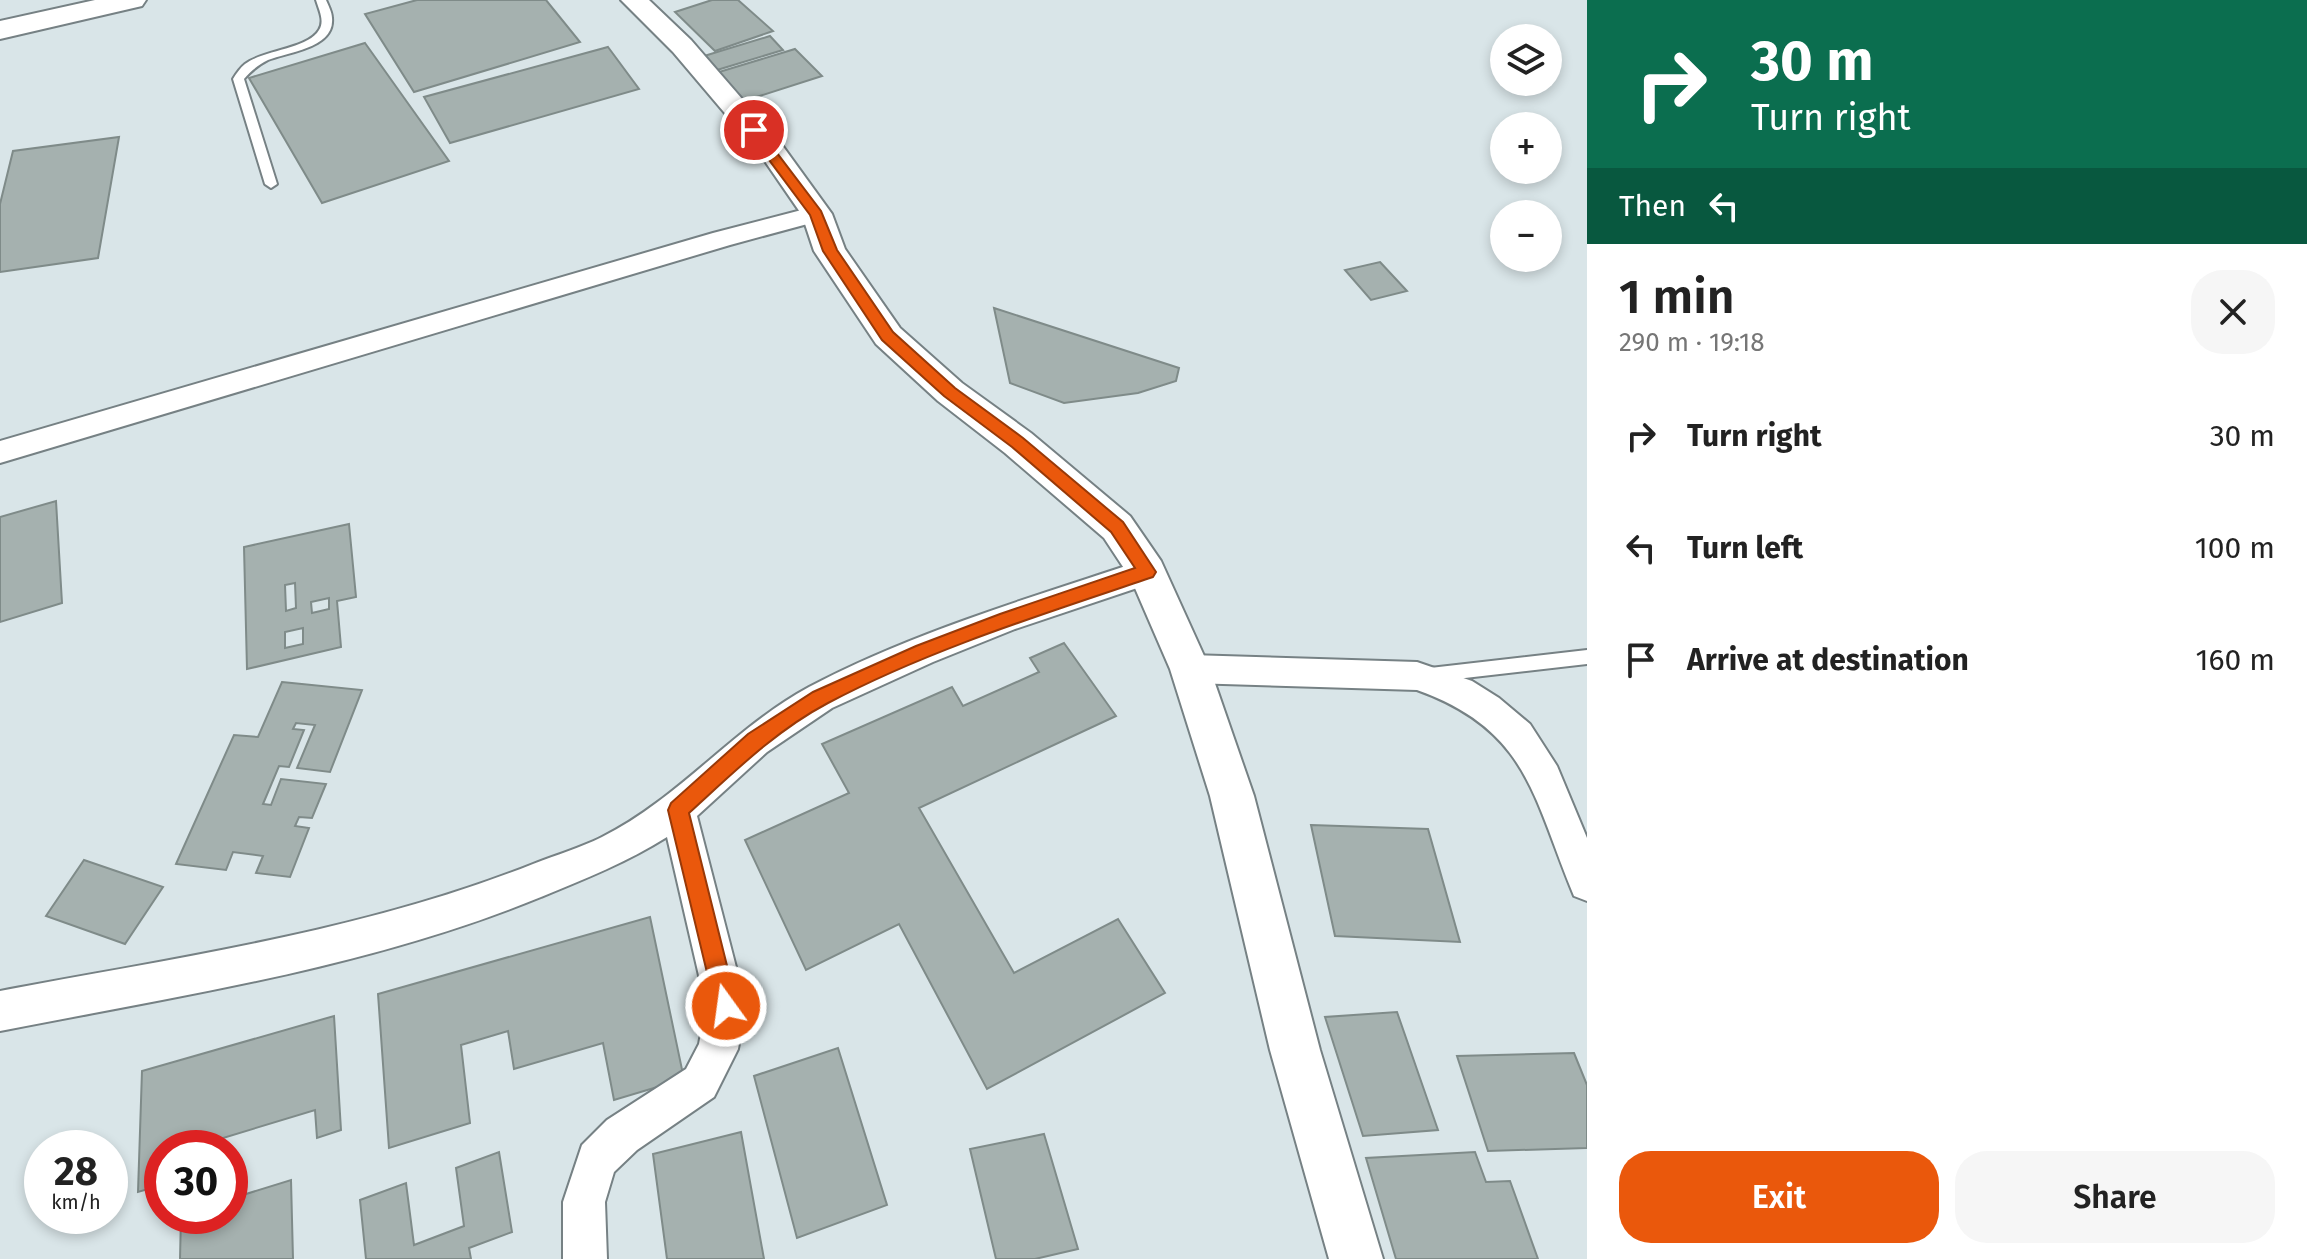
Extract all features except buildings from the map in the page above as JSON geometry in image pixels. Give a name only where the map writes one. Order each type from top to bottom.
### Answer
[{"type":"main road","points":[[0,10],[48,0]]},
{"type":"main road","points":[[0,30],[132,0]]},
{"type":"street","points":[[634,0],[682,46],[772,151],[817,214],[830,251],[888,336],[950,392],[1018,443],[1117,527],[1147,572],[1190,669],[1232,796],[1295,1050],[1356,1259]]},
{"type":"street","points":[[0,452],[722,239],[817,214]]},
{"type":"street","points":[[0,1011],[336,946],[479,904],[615,849],[678,810],[755,741],[820,698],[922,652],[1006,619],[1147,572]]},
{"type":"street","points":[[1190,669],[1417,676],[1460,691],[1487,708],[1518,735],[1540,766],[1587,883]]},
{"type":"street","points":[[585,1259],[584,1202],[597,1160],[622,1135],[700,1083],[718,1049],[726,1006],[678,810]]},
{"type":"lane","points":[[271,184],[238,79],[248,65],[259,58],[309,44],[320,37],[328,29],[329,16],[321,0]]},
{"type":"lane","points":[[1417,676],[1587,657]]},
{"type":"route","points":[[726,1006],[678,810],[755,741],[820,698],[922,652],[1006,619],[1103,584],[1147,572],[1117,527],[1018,443],[950,392],[888,336],[830,251],[817,214],[754,130]]}]
